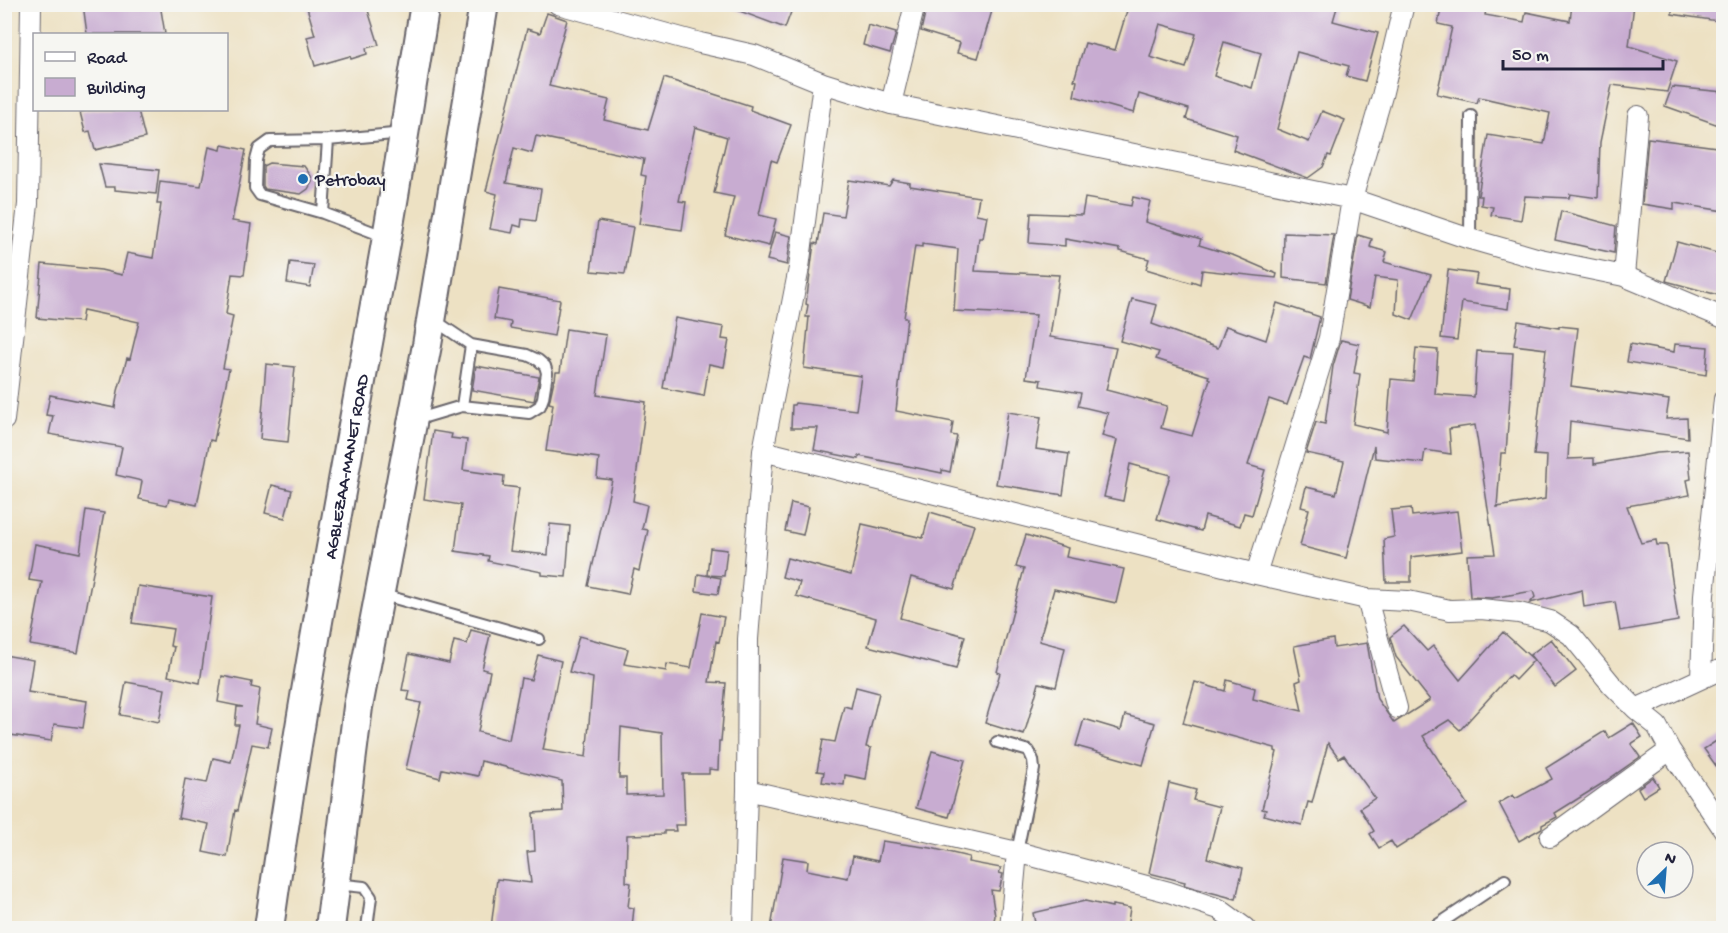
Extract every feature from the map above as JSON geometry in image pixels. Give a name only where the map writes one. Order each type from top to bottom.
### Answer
[{"type":"main road","name":"AGBLEZAA-MANET ROAD","points":[[269,928],[287,801],[320,602],[387,237],[425,4]]},
{"type":"main road","points":[[330,928],[358,707],[431,318],[484,4]]},
{"type":"street","points":[[4,420],[28,204],[31,4]]},
{"type":"street","points":[[558,4],[700,43],[754,55],[823,83],[891,104],[1352,199],[1470,239],[1540,259],[1624,276],[1724,318]]},
{"type":"street","points":[[891,104],[915,4]]},
{"type":"street","points":[[1256,574],[1329,338],[1352,199],[1382,96],[1404,4]]},
{"type":"street","points":[[743,928],[748,639],[763,451],[799,268],[823,83]]},
{"type":"street","points":[[1624,276],[1638,116]]},
{"type":"street","points":[[1701,677],[1704,595],[1724,399]]},
{"type":"street","points":[[763,451],[1256,574],[1367,599],[1408,601],[1450,610],[1481,609],[1550,621],[1571,635],[1612,685],[1636,710],[1657,726],[1670,750],[1724,830]]},
{"type":"street","points":[[1367,599],[1397,708]]},
{"type":"street","points":[[1636,710],[1724,668]]},
{"type":"street","points":[[1550,837],[1670,750]]},
{"type":"street","points":[[747,790],[1017,852],[1189,899],[1219,909],[1245,928]]},
{"type":"street","points":[[1010,928],[1017,852]]},
{"type":"lane","points":[[1470,239],[1471,116]]},
{"type":"lane","points":[[387,237],[323,213],[260,195],[255,188],[256,160],[259,149],[270,141],[328,140],[404,133]]},
{"type":"lane","points":[[323,213],[328,140]]},
{"type":"lane","points":[[412,421],[462,406],[529,413],[540,406],[543,398],[547,373],[545,366],[538,360],[527,355],[471,345],[431,318]]},
{"type":"lane","points":[[462,406],[471,345]]},
{"type":"lane","points":[[380,594],[539,639]]},
{"type":"lane","points":[[997,742],[1029,751],[1034,760],[1017,852]]},
{"type":"lane","points":[[1433,928],[1505,880]]},
{"type":"lane","points":[[336,884],[364,887],[371,897],[367,928]]},
{"type":"building","points":[[83,4],[160,4],[165,33],[87,33]]},
{"type":"building","points":[[306,4],[366,4],[379,45],[366,48],[367,54],[351,59],[350,56],[315,66],[307,37],[315,35]]},
{"type":"building","points":[[726,4],[794,4],[785,28],[726,6]]},
{"type":"building","points":[[927,4],[994,4],[978,58],[957,53],[960,43],[921,31]]},
{"type":"building","points":[[1129,4],[1338,4],[1333,21],[1378,33],[1365,81],[1346,76],[1349,66],[1297,52],[1277,129],[1309,142],[1322,111],[1345,120],[1331,156],[1328,155],[1323,167],[1308,178],[1233,150],[1237,135],[1186,119],[1189,109],[1139,94],[1134,113],[1074,96],[1077,81],[1074,80],[1085,43],[1115,50]],"holes":[[[1160,24],[1196,34],[1186,68],[1150,57]],[[1224,42],[1261,53],[1252,88],[1214,76]]]},
{"type":"building","points":[[1442,4],[1487,4],[1485,15],[1524,22],[1526,12],[1570,21],[1572,4],[1634,4],[1629,46],[1677,61],[1667,92],[1612,85],[1600,142],[1598,198],[1570,194],[1569,198],[1525,196],[1521,220],[1491,215],[1493,207],[1481,205],[1482,196],[1478,196],[1488,135],[1544,144],[1550,113],[1479,97],[1477,103],[1437,94],[1452,27],[1438,24]]},
{"type":"building","points":[[1672,4],[1724,4],[1724,22],[1672,14]]},
{"type":"building","points":[[547,13],[567,20],[549,86],[609,100],[604,120],[648,130],[664,78],[751,106],[750,110],[791,125],[777,162],[771,160],[759,215],[776,219],[769,246],[725,235],[734,197],[714,193],[727,137],[695,127],[679,201],[686,202],[682,230],[639,224],[646,176],[641,175],[644,159],[536,136],[532,153],[514,148],[506,183],[541,189],[536,221],[522,219],[521,227],[514,225],[512,233],[490,229],[497,194],[486,191],[527,29],[540,33]]},
{"type":"building","points":[[868,25],[896,33],[890,53],[863,45]]},
{"type":"building","points":[[1672,87],[1724,92],[1724,127],[1665,106]]},
{"type":"building","points":[[138,111],[145,138],[95,150],[90,131],[85,132],[80,112]]},
{"type":"building","points":[[1648,138],[1724,148],[1724,211],[1674,203],[1674,209],[1642,204]]},
{"type":"building","points":[[222,145],[246,150],[232,221],[251,224],[244,275],[232,274],[226,314],[233,316],[223,368],[229,369],[214,441],[210,440],[197,505],[169,499],[167,505],[139,499],[142,481],[116,475],[122,447],[49,434],[53,416],[46,415],[50,395],[115,408],[127,358],[130,359],[139,322],[83,310],[81,322],[37,318],[42,264],[101,270],[122,275],[127,253],[153,258],[161,204],[157,204],[160,181],[201,186],[209,147],[221,150]]},
{"type":"building","points":[[269,163],[304,166],[312,182],[301,194],[265,189],[263,166]]},
{"type":"building","points":[[99,164],[159,170],[156,194],[105,187]]},
{"type":"building","points":[[849,180],[889,186],[893,180],[910,183],[910,186],[979,197],[976,214],[987,216],[983,238],[979,238],[975,271],[1059,275],[1050,337],[1116,348],[1106,390],[1167,406],[1161,428],[1192,436],[1210,379],[1209,376],[1156,359],[1159,352],[1120,341],[1132,299],[1157,305],[1152,324],[1218,348],[1226,326],[1266,340],[1277,303],[1320,317],[1310,359],[1304,357],[1287,405],[1269,399],[1248,465],[1265,470],[1252,515],[1244,513],[1240,526],[1205,516],[1201,531],[1157,519],[1170,475],[1130,464],[1123,501],[1104,497],[1117,440],[1102,436],[1108,413],[1078,406],[1081,393],[1040,386],[1041,380],[1026,378],[1036,315],[954,311],[958,249],[922,244],[922,247],[915,246],[904,318],[907,318],[896,411],[953,422],[951,435],[957,436],[950,472],[942,470],[942,473],[859,456],[859,459],[814,450],[818,428],[791,428],[792,405],[795,403],[856,410],[861,376],[804,368],[809,317],[806,317],[808,305],[806,304],[814,243],[818,244],[823,213],[843,216]]},
{"type":"building","points":[[1133,197],[1150,201],[1145,222],[1201,239],[1199,245],[1235,256],[1277,274],[1276,278],[1202,270],[1200,284],[1192,281],[1192,283],[1146,269],[1149,259],[1120,251],[1120,249],[1065,239],[1065,246],[1029,243],[1031,213],[1082,215],[1085,198],[1131,206]]},
{"type":"building","points":[[1561,211],[1616,226],[1614,253],[1555,240]]},
{"type":"building","points":[[598,221],[633,227],[625,274],[591,271]]},
{"type":"building","points":[[775,232],[791,236],[787,265],[767,260]]},
{"type":"building","points":[[1284,233],[1334,235],[1326,283],[1283,278]]},
{"type":"building","points":[[1358,235],[1372,239],[1370,247],[1387,252],[1384,262],[1431,275],[1412,320],[1396,314],[1398,280],[1375,277],[1370,307],[1347,300]]},
{"type":"building","points":[[1677,242],[1724,255],[1724,274],[1718,295],[1666,281]]},
{"type":"building","points":[[290,262],[314,265],[310,287],[287,283]]},
{"type":"building","points":[[1448,270],[1477,274],[1475,284],[1510,289],[1508,309],[1462,302],[1457,340],[1441,338]]},
{"type":"building","points":[[499,289],[560,300],[554,336],[510,328],[511,322],[494,319]]},
{"type":"building","points":[[675,318],[724,327],[722,339],[729,340],[724,367],[709,364],[704,396],[663,388]]},
{"type":"building","points":[[1518,321],[1559,328],[1559,326],[1578,328],[1571,386],[1669,400],[1666,419],[1687,418],[1688,438],[1570,421],[1568,459],[1594,458],[1594,464],[1657,453],[1688,451],[1691,479],[1687,480],[1690,495],[1627,506],[1641,543],[1656,540],[1657,545],[1667,545],[1678,621],[1620,631],[1615,602],[1584,607],[1582,590],[1530,603],[1535,597],[1533,591],[1492,598],[1470,597],[1467,555],[1495,554],[1475,425],[1449,429],[1451,454],[1425,450],[1423,463],[1375,458],[1374,446],[1346,558],[1300,546],[1309,509],[1301,507],[1306,487],[1336,494],[1344,461],[1306,453],[1316,422],[1325,424],[1333,366],[1341,340],[1359,344],[1354,373],[1360,374],[1353,424],[1387,432],[1391,379],[1413,381],[1416,348],[1438,350],[1435,394],[1474,397],[1477,351],[1513,353],[1506,453],[1501,453],[1497,507],[1545,499],[1547,456],[1534,455],[1546,349],[1514,345]]},
{"type":"building","points":[[566,329],[606,335],[597,395],[646,402],[633,501],[647,505],[642,529],[648,530],[639,571],[634,569],[628,594],[588,586],[612,480],[597,478],[599,458],[546,451],[553,404],[549,403],[556,372],[560,372]]},
{"type":"building","points":[[1630,344],[1674,352],[1675,344],[1708,347],[1706,375],[1627,362]]},
{"type":"building","points":[[266,364],[295,367],[288,442],[260,439]]},
{"type":"building","points":[[476,366],[539,377],[534,401],[472,390]]},
{"type":"building","points":[[1008,412],[1041,417],[1036,449],[1069,454],[1063,495],[996,484]]},
{"type":"building","points":[[433,431],[452,434],[451,438],[467,440],[463,470],[504,476],[503,486],[519,488],[510,551],[548,555],[550,524],[570,526],[566,577],[542,575],[542,572],[488,561],[489,556],[455,551],[461,505],[424,499]]},
{"type":"building","points":[[272,485],[292,490],[285,518],[265,513]]},
{"type":"building","points":[[791,503],[809,507],[803,535],[785,531]]},
{"type":"building","points":[[1411,508],[1412,516],[1457,511],[1462,551],[1411,557],[1411,582],[1386,582],[1384,539],[1394,537],[1391,510]]},
{"type":"building","points":[[86,510],[104,513],[78,653],[30,645],[42,582],[29,580],[35,544],[80,553]]},
{"type":"building","points":[[930,512],[974,525],[954,589],[911,577],[900,618],[965,636],[956,669],[868,646],[876,618],[796,596],[800,582],[782,577],[787,558],[851,575],[862,524],[923,538]]},
{"type":"building","points":[[1026,535],[1068,548],[1066,557],[1124,569],[1116,603],[1054,589],[1039,641],[1065,648],[1056,687],[1039,683],[1024,735],[985,723],[1000,673],[997,672],[1024,569],[1016,567]]},
{"type":"building","points":[[710,548],[727,550],[724,576],[707,575]]},
{"type":"building","points":[[698,574],[721,578],[718,594],[696,591]]},
{"type":"building","points":[[138,586],[212,597],[200,683],[168,676],[174,647],[170,646],[173,629],[132,623]]},
{"type":"building","points":[[702,613],[724,617],[719,642],[716,641],[709,682],[726,683],[718,770],[709,769],[709,774],[683,774],[685,825],[675,825],[676,831],[664,831],[664,834],[627,835],[626,882],[631,883],[628,907],[634,908],[632,927],[491,928],[497,879],[531,883],[527,852],[535,851],[533,813],[563,811],[562,781],[481,761],[478,776],[442,769],[440,778],[406,769],[421,703],[408,700],[410,691],[402,690],[409,654],[449,663],[454,641],[467,644],[471,630],[490,635],[482,669],[490,671],[478,732],[509,740],[521,678],[531,680],[538,655],[561,661],[543,750],[586,757],[593,678],[569,672],[579,636],[628,649],[624,664],[666,671],[667,664],[691,668]],"holes":[[[621,727],[662,733],[663,794],[626,795],[626,778],[619,778]]]},
{"type":"building","points":[[1404,626],[1427,651],[1433,646],[1460,680],[1503,632],[1534,660],[1515,680],[1510,675],[1460,730],[1449,720],[1423,736],[1467,804],[1396,849],[1391,841],[1379,848],[1370,834],[1374,831],[1360,808],[1375,798],[1344,755],[1339,758],[1328,743],[1312,803],[1308,802],[1302,825],[1264,815],[1266,810],[1262,809],[1277,752],[1275,748],[1183,723],[1195,682],[1225,691],[1227,680],[1255,688],[1253,699],[1302,711],[1296,682],[1301,680],[1294,646],[1333,639],[1334,648],[1367,643],[1377,699],[1394,723],[1430,700],[1396,657],[1390,637]]},
{"type":"building","points":[[1551,639],[1576,671],[1555,687],[1530,655]]},
{"type":"building","points":[[4,655],[33,660],[28,692],[87,701],[83,728],[54,724],[51,741],[4,734]]},
{"type":"building","points":[[222,676],[252,682],[251,687],[260,689],[255,724],[272,728],[268,747],[252,744],[237,811],[235,810],[227,857],[203,852],[209,824],[178,818],[185,779],[207,783],[213,758],[231,762],[239,725],[235,725],[237,707],[243,707],[218,702]]},
{"type":"building","points":[[126,682],[165,689],[159,722],[120,715]]},
{"type":"building","points":[[856,687],[879,693],[866,747],[871,748],[866,779],[845,775],[844,785],[822,782],[824,772],[817,771],[823,740],[835,742],[844,706],[851,708]]},
{"type":"building","points":[[1125,715],[1155,723],[1143,765],[1076,746],[1084,719],[1121,730]]},
{"type":"building","points":[[1633,723],[1642,737],[1631,744],[1640,757],[1555,813],[1557,817],[1519,841],[1499,803],[1513,795],[1515,799],[1552,779],[1546,768],[1605,731],[1609,738]]},
{"type":"building","points":[[1724,736],[1724,777],[1704,749]]},
{"type":"building","points":[[932,751],[965,760],[949,817],[916,808]]},
{"type":"building","points":[[1653,777],[1659,787],[1643,797],[1638,788]]},
{"type":"building","points":[[1169,783],[1196,790],[1193,800],[1220,807],[1207,858],[1243,868],[1236,899],[1149,873]]},
{"type":"building","points":[[882,841],[931,848],[969,857],[968,862],[1001,868],[999,873],[1003,874],[999,891],[991,890],[995,916],[992,928],[771,928],[783,857],[808,861],[807,870],[848,878],[853,856],[878,861]]},
{"type":"building","points":[[1085,901],[1130,908],[1127,928],[1036,928],[1033,913]]},
{"type":"place","name":"Petrobay","points":[[303,179]]}]
